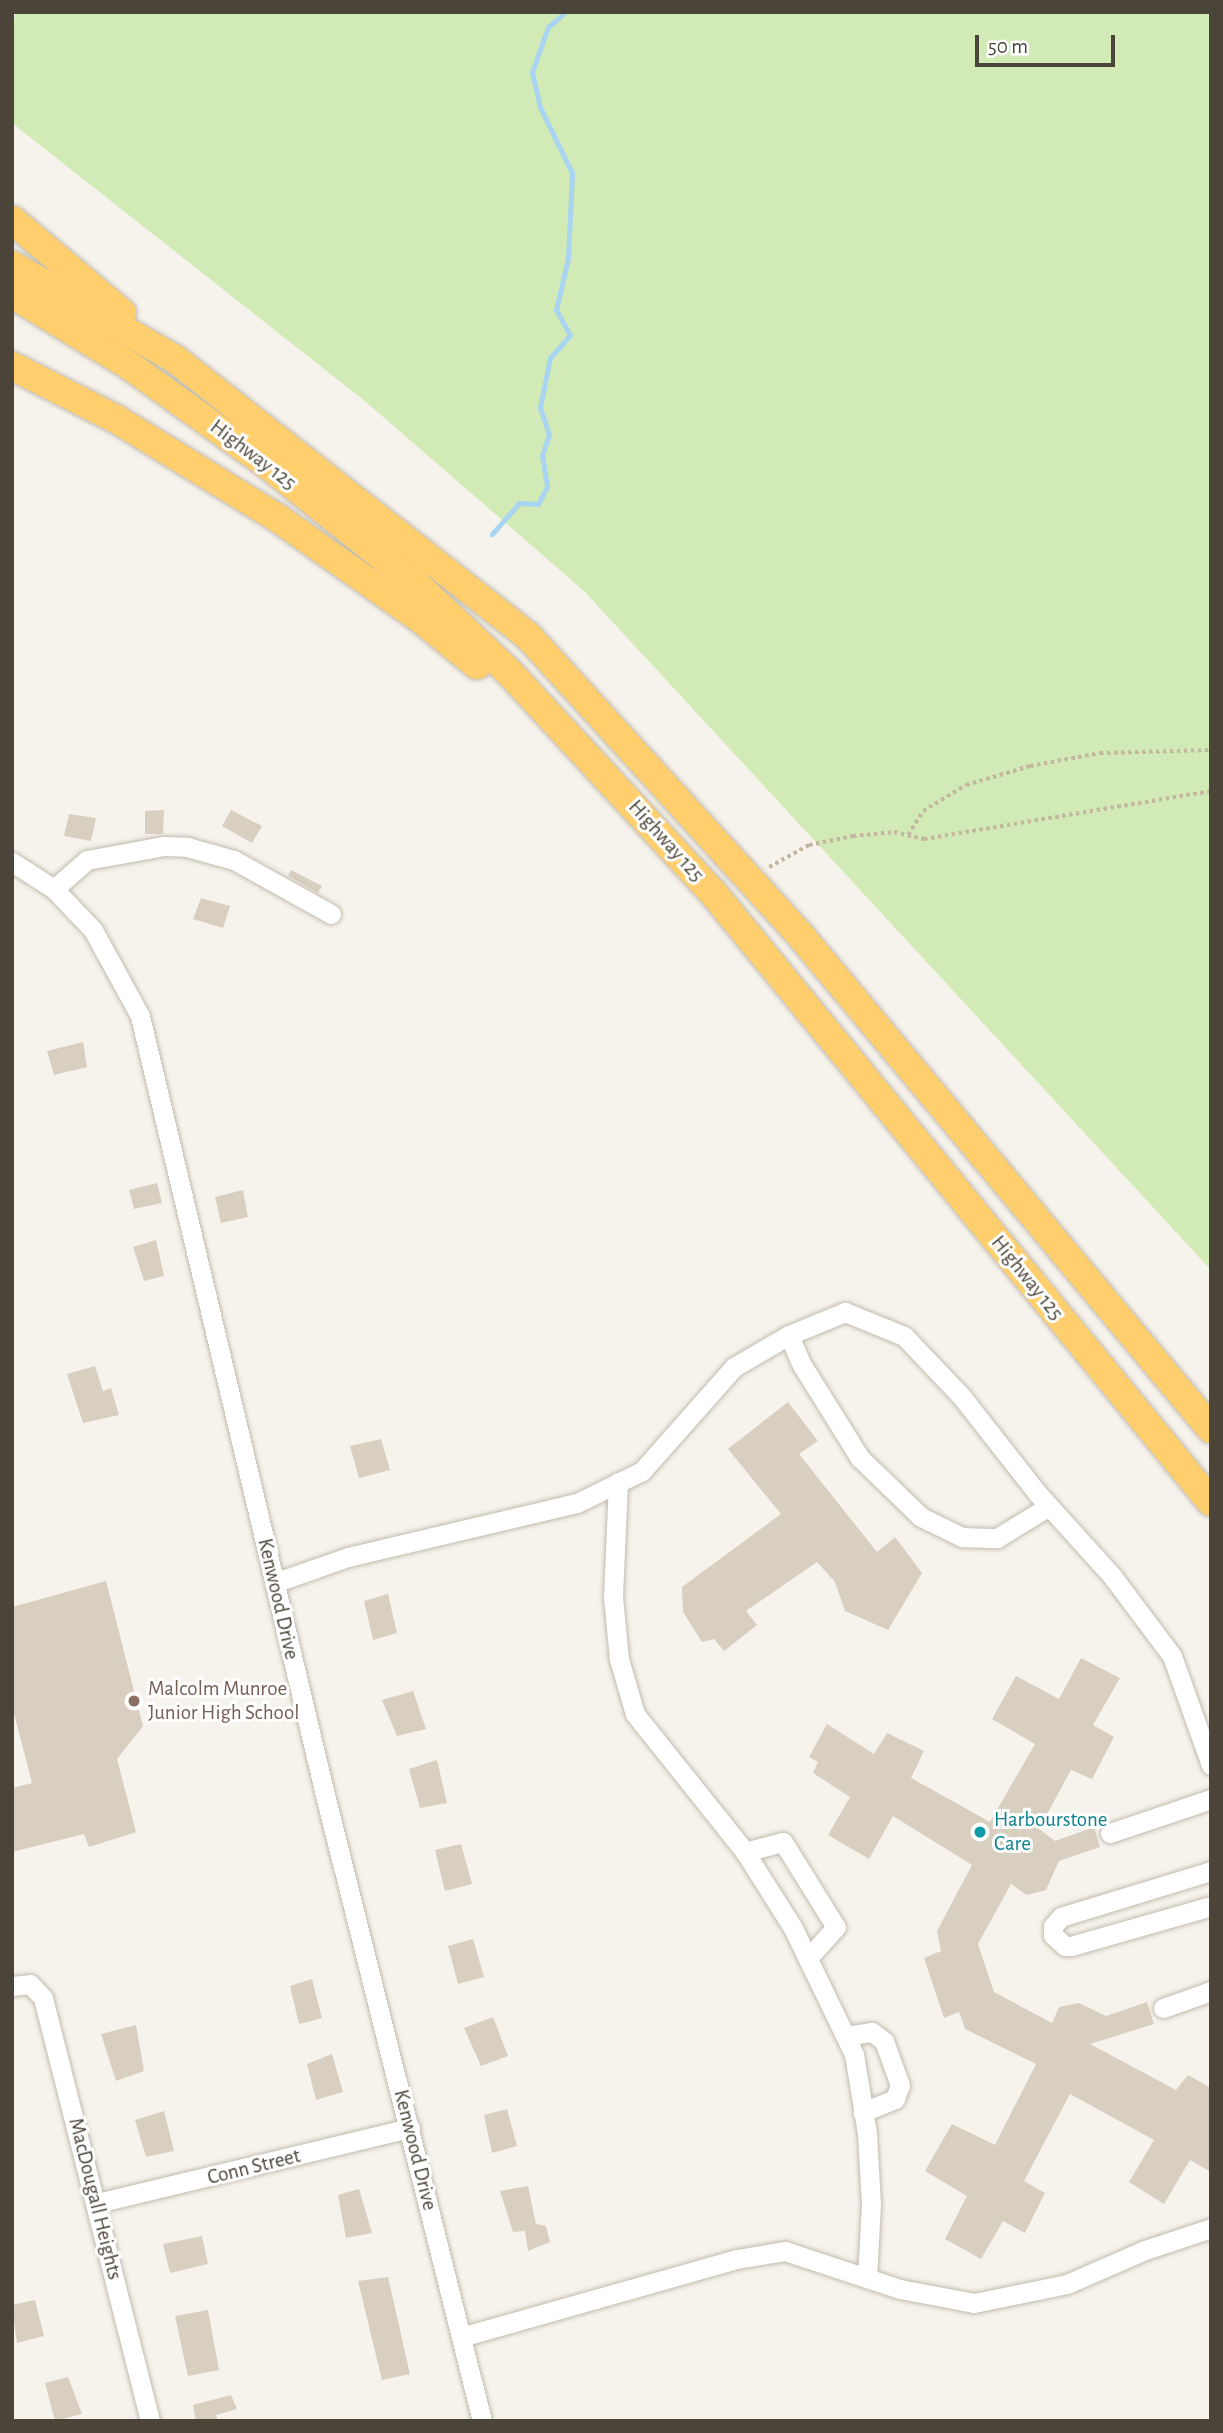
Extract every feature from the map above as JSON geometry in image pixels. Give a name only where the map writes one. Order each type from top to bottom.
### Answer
[{"type":"highway","points":[[12,220],[175,359]]},
{"type":"highway","name":"Highway 125","points":[[12,265],[175,359],[529,637],[750,877],[1211,1429]]},
{"type":"highway","name":"Highway 125","points":[[12,294],[203,417],[415,582],[519,683],[656,829],[845,1051],[1211,1502]]},
{"type":"highway","points":[[12,366],[116,419],[332,555],[458,649],[656,829]]},
{"type":"street","points":[[54,889],[87,860],[163,846],[187,847],[234,860],[331,914]]},
{"type":"street","name":"Kenwood Drive","points":[[12,862],[54,889],[98,938],[140,1016],[274,1583],[482,2421]]},
{"type":"street","points":[[274,1583],[348,1556],[577,1503],[642,1471],[734,1367],[789,1335],[845,1312],[904,1336],[962,1397],[1049,1506],[1112,1576],[1172,1656],[1211,1765]]},
{"type":"street","points":[[789,1335],[802,1365],[860,1458],[922,1517],[962,1537],[997,1538],[1049,1506]]},
{"type":"street","points":[[618,1482],[613,1597],[619,1659],[635,1714],[745,1852],[808,1958],[854,2054],[863,2112],[871,2204],[867,2278]]},
{"type":"street","points":[[1110,1833],[1211,1799]]},
{"type":"street","points":[[745,1852],[783,1842],[836,1927],[808,1958]]},
{"type":"street","points":[[1211,1871],[1061,1917],[1053,1926],[1053,1935],[1071,1946],[1211,1906]]},
{"type":"street","name":"MacDougall Heights","points":[[21,1985],[43,1998],[150,2421]]},
{"type":"street","points":[[1163,2007],[1211,1992]]},
{"type":"street","points":[[846,2036],[872,2032],[884,2041],[900,2085],[895,2099],[863,2112]]},
{"type":"street","name":"Conn Street","points":[[97,2203],[410,2128]]},
{"type":"street","points":[[461,2337],[737,2259],[785,2251],[867,2278],[974,2303],[1067,2284],[1145,2250],[1211,2228]]},
{"type":"path","points":[[908,835],[923,811],[966,785],[1030,766],[1100,753],[1176,748],[1211,750]]},
{"type":"path","points":[[750,877],[809,845],[853,836],[908,835],[924,839],[1211,791]]},
{"type":"green space","points":[[16,12],[1211,12],[1211,1270],[584,591],[366,402],[12,123],[12,27]]},
{"type":"building","points":[[164,810],[163,834],[145,834],[145,811]]},
{"type":"building","points":[[231,810],[262,826],[252,843],[222,826]]},
{"type":"building","points":[[69,814],[96,818],[91,841],[64,836]]},
{"type":"building","points":[[291,870],[322,886],[318,893],[288,876]]},
{"type":"building","points":[[201,898],[230,906],[223,928],[193,919]]},
{"type":"building","points":[[83,1042],[87,1067],[54,1075],[47,1051]]},
{"type":"building","points":[[157,1183],[162,1203],[134,1209],[129,1190]]},
{"type":"building","points":[[243,1190],[248,1217],[221,1223],[215,1197]]},
{"type":"building","points":[[156,1240],[164,1276],[144,1281],[133,1247]]},
{"type":"building","points":[[95,1366],[103,1391],[111,1388],[119,1415],[83,1423],[67,1374]]},
{"type":"building","points":[[788,1402],[818,1441],[799,1454],[877,1552],[895,1537],[922,1573],[888,1630],[845,1611],[835,1582],[817,1562],[746,1611],[757,1625],[724,1651],[714,1639],[702,1642],[683,1612],[682,1587],[781,1514],[728,1449]]},
{"type":"building","points":[[381,1439],[390,1470],[359,1478],[350,1446]]},
{"type":"building","name":"Malcolm Munroe Junior High School","points":[[106,1581],[143,1726],[117,1759],[136,1832],[89,1847],[84,1834],[12,1852],[12,1788],[32,1783],[12,1706],[12,1607]]},
{"type":"building","points":[[388,1594],[397,1633],[373,1640],[364,1601]]},
{"type":"building","name":"Harbourstone Care","points":[[1081,1658],[1120,1678],[1093,1725],[1114,1737],[1092,1779],[1071,1770],[1039,1829],[1055,1841],[1094,1827],[1100,1847],[1059,1861],[1046,1890],[1027,1895],[1011,1884],[978,1944],[994,1992],[1052,2023],[1059,2007],[1079,2003],[1106,2016],[1147,2002],[1154,2024],[1090,2044],[1176,2090],[1188,2075],[1211,2088],[1211,2172],[1190,2160],[1164,2204],[1129,2182],[1154,2140],[1070,2094],[1024,2181],[1045,2193],[1025,2233],[1003,2221],[981,2259],[945,2239],[967,2196],[925,2171],[952,2124],[995,2145],[1036,2064],[965,2029],[959,2012],[944,2018],[924,1958],[941,1951],[937,1931],[972,1865],[893,1816],[869,1859],[828,1835],[850,1797],[813,1773],[818,1762],[809,1757],[827,1724],[874,1754],[887,1733],[924,1751],[911,1778],[990,1822],[1035,1744],[992,1719],[1016,1676],[1059,1699]]},
{"type":"building","points":[[413,1691],[426,1729],[397,1736],[382,1700]]},
{"type":"building","points":[[437,1760],[447,1803],[420,1808],[409,1769]]},
{"type":"building","points":[[461,1844],[472,1884],[445,1891],[435,1850]]},
{"type":"building","points":[[473,1939],[484,1977],[458,1984],[448,1946]]},
{"type":"building","points":[[312,1979],[322,2018],[299,2024],[290,1986]]},
{"type":"building","points":[[493,2017],[508,2056],[481,2066],[464,2028]]},
{"type":"building","points":[[136,2025],[144,2071],[116,2081],[101,2034]]},
{"type":"building","points":[[332,2054],[343,2092],[316,2100],[307,2064]]},
{"type":"building","points":[[507,2109],[517,2146],[492,2153],[484,2115]]},
{"type":"building","points":[[164,2111],[174,2151],[146,2157],[135,2120]]},
{"type":"building","points":[[528,2186],[536,2224],[546,2226],[550,2242],[528,2251],[525,2231],[513,2232],[500,2191]]},
{"type":"building","points":[[359,2189],[372,2233],[346,2238],[338,2195]]},
{"type":"building","points":[[202,2236],[208,2264],[170,2273],[163,2244]]},
{"type":"building","points":[[388,2277],[410,2374],[382,2380],[358,2281]]},
{"type":"building","points":[[35,2300],[44,2336],[17,2343],[12,2305]]},
{"type":"building","points":[[208,2310],[219,2370],[188,2376],[175,2316]]},
{"type":"building","points":[[68,2377],[82,2414],[55,2421],[45,2383]]},
{"type":"building","points":[[231,2395],[237,2409],[216,2415],[218,2421],[196,2421],[193,2405]]},
{"type":"waterway","points":[[492,534],[519,503],[538,504],[547,486],[542,455],[549,435],[540,407],[550,358],[570,335],[556,310],[568,258],[572,173],[540,107],[532,72],[548,27],[565,12]]},
{"type":"place","name":"Malcolm Munroe Junior High School","points":[[134,1701]]},
{"type":"place","name":"Harbourstone Care","points":[[980,1832]]}]
